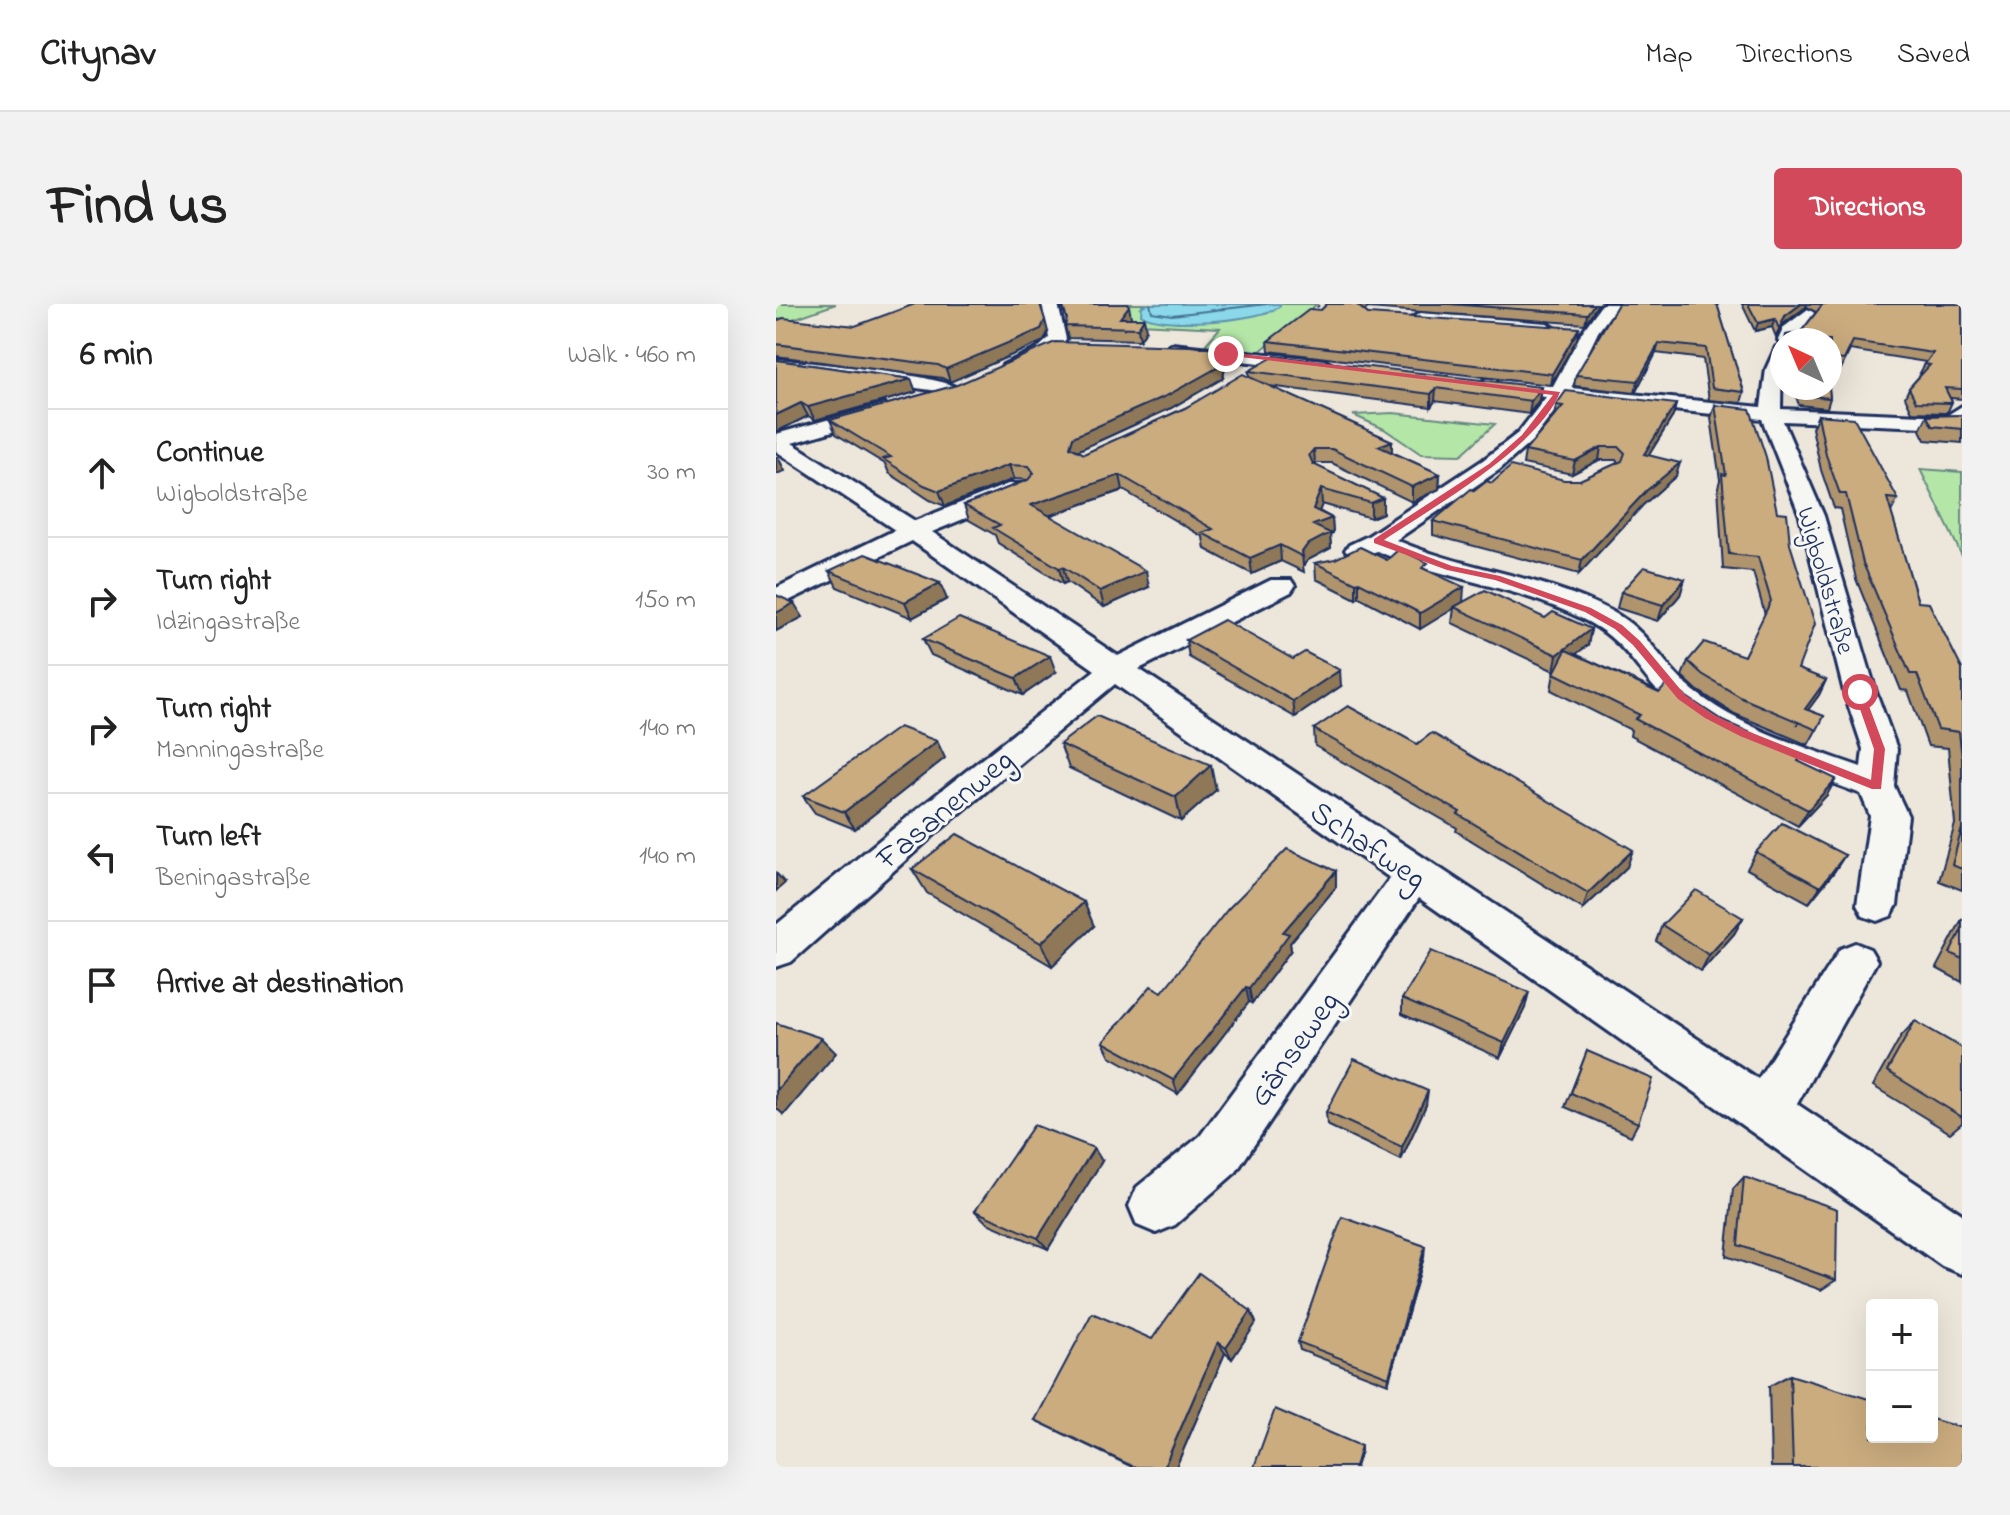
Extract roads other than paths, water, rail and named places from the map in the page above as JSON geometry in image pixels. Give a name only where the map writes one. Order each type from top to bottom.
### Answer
[{"type":"street","points":[[1050,304],[1059,332],[1053,346]]},
{"type":"street","points":[[1330,563],[1377,541],[1416,516],[1491,465],[1525,437],[1558,394],[1575,330],[1610,304]]},
{"type":"street","points":[[1792,328],[1808,314]]},
{"type":"street","points":[[1397,317],[1575,330]]},
{"type":"street","points":[[990,377],[1053,346],[1082,347]]},
{"type":"street","points":[[1155,348],[1335,367]]},
{"type":"street","points":[[1249,373],[1273,359]]},
{"type":"street","points":[[776,364],[959,388],[776,442]]},
{"type":"street","points":[[1471,383],[1817,419],[1939,423],[1958,418],[1962,412]]},
{"type":"street","name":"Wigboldstraße","points":[[1772,400],[1770,415],[1812,516],[1860,692],[1880,749],[1876,786],[1889,816],[1877,905]]},
{"type":"street","name":"Schafweg","points":[[776,442],[913,531],[1962,1246]]},
{"type":"street","points":[[1491,465],[1520,473]]},
{"type":"street","points":[[776,599],[913,531],[1023,487]]},
{"type":"street","points":[[1389,503],[1416,516]]},
{"type":"street","points":[[1377,541],[1450,568],[1497,578],[1588,610],[1619,627],[1637,643],[1681,697],[1708,716],[1743,734],[1876,786]]},
{"type":"street","name":"Fasanenweg","points":[[776,950],[922,825],[1115,669],[1281,586]]},
{"type":"street","name":"Gänseweg","points":[[1156,1206],[1218,1154],[1414,875]]},
{"type":"street","points":[[1765,1113],[1855,961]]},
{"type":"water","points":[[1142,306],[1280,306],[1254,316],[1188,322],[1151,319],[1141,314]]}]
